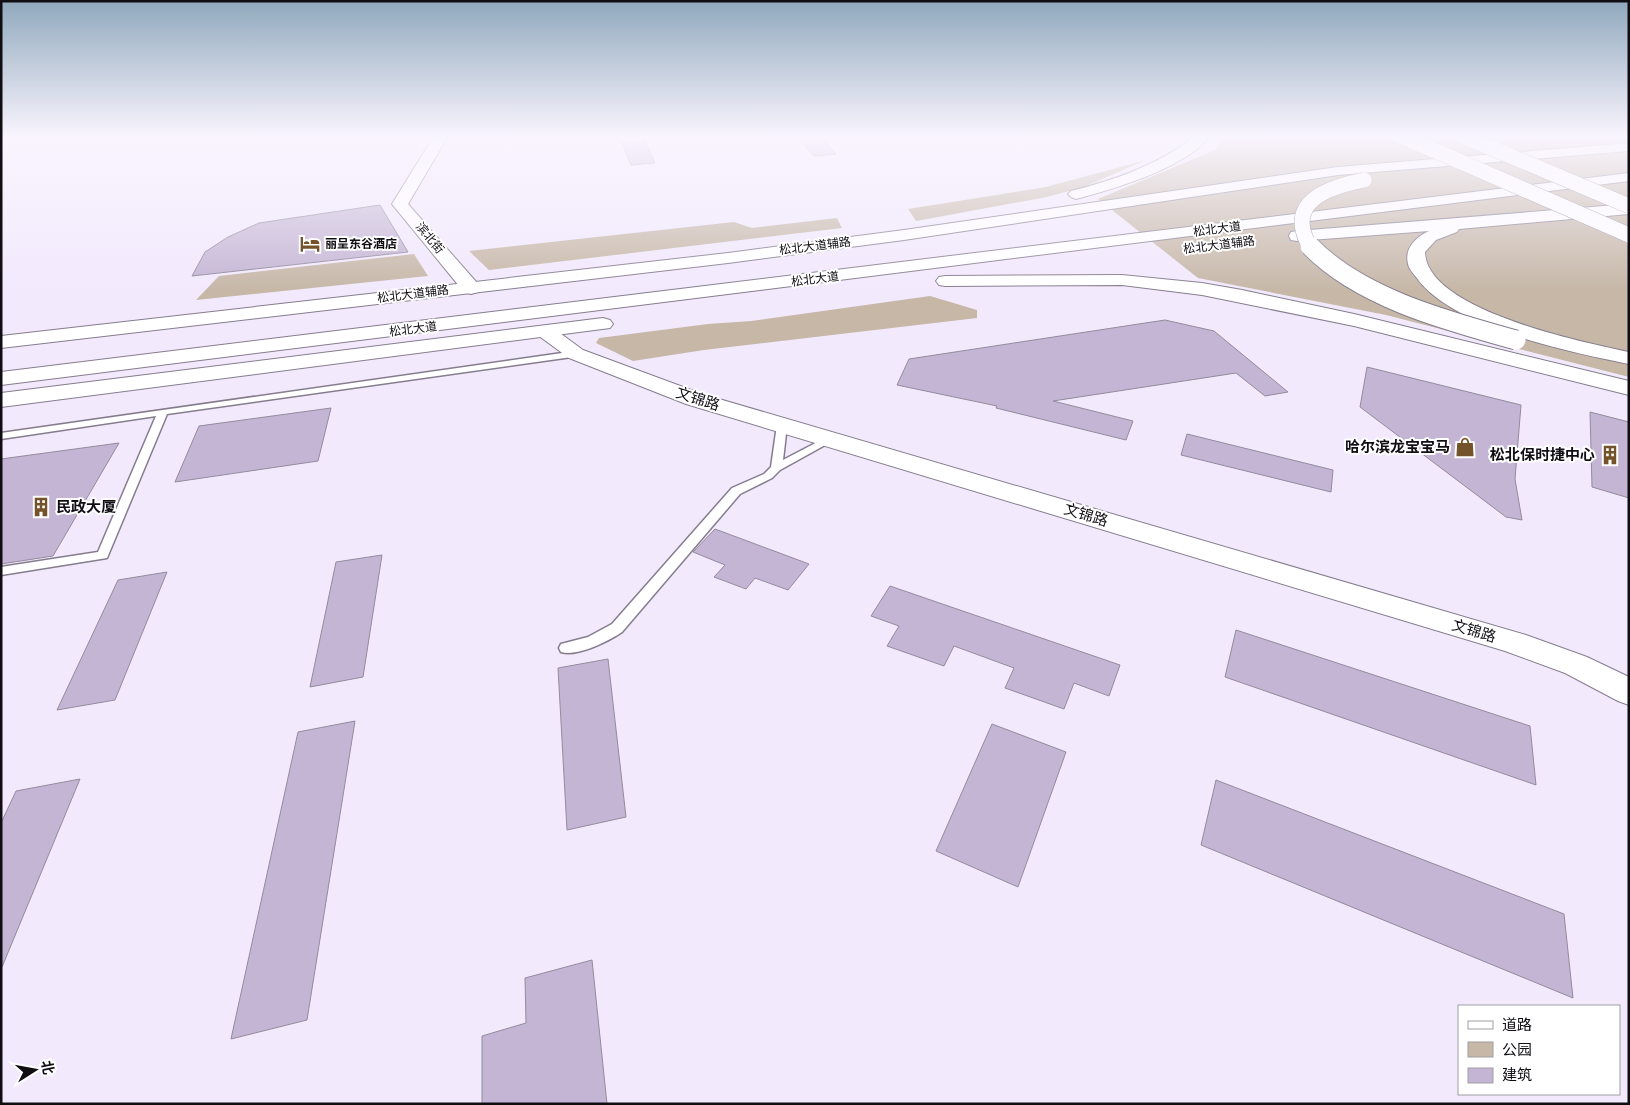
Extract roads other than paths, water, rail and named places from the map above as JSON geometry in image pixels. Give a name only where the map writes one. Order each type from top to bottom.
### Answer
[{"type":"main road","name":"滨北街","points":[[410,188],[400,204],[471,288]]},
{"type":"main road","points":[[904,235],[1101,188]]},
{"type":"main road","name":"松北大道辅路","points":[[1,342],[728,258],[904,235],[1225,188]]},
{"type":"main road","points":[[1339,188],[1324,192],[1305,208],[1301,230],[1311,247],[1346,275],[1382,294],[1438,316],[1516,340],[1629,370]]},
{"type":"main road","name":"松北大道","points":[[1,362],[1443,188]]},
{"type":"main road","points":[[1520,188],[1629,235]]},
{"type":"main road","name":"松北大道","points":[[1,379],[1544,188]]},
{"type":"main road","points":[[1552,188],[1629,220]]},
{"type":"main road","points":[[1584,188],[1629,207]]},
{"type":"main road","points":[[1629,192],[1461,211],[1284,237],[1488,222],[1629,207]]},
{"type":"main road","points":[[1488,222],[1440,232],[1424,241],[1416,252],[1418,266],[1422,274],[1449,297],[1498,322],[1555,342],[1629,358]]},
{"type":"main road","points":[[531,298],[728,258]]},
{"type":"main road","points":[[925,283],[1080,263]]},
{"type":"main road","points":[[944,281],[1122,280],[1202,289],[1354,320],[1629,388]]},
{"type":"main road","points":[[564,310],[746,305],[672,315]]},
{"type":"main road","points":[[1,400],[624,322]]},
{"type":"main road","name":"文锦路","points":[[546,332],[576,354],[694,398],[1515,643],[1576,665],[1629,692]]},
{"type":"lane","points":[[1,436],[576,354]]},
{"type":"lane","points":[[1,572],[103,555],[164,412]]},
{"type":"lane","points":[[776,468],[782,425]]},
{"type":"lane","points":[[566,648],[589,644],[605,637],[617,628],[736,491],[768,476],[776,468],[831,439]]},
{"type":"place","name":"丽呈东谷酒店","points":[[310,244]]},
{"type":"place","name":"哈尔滨龙宝宝马","points":[[1465,447]]},
{"type":"place","name":"松北保时捷中心","points":[[1610,455]]},
{"type":"place","name":"民政大厦","points":[[41,507]]}]
